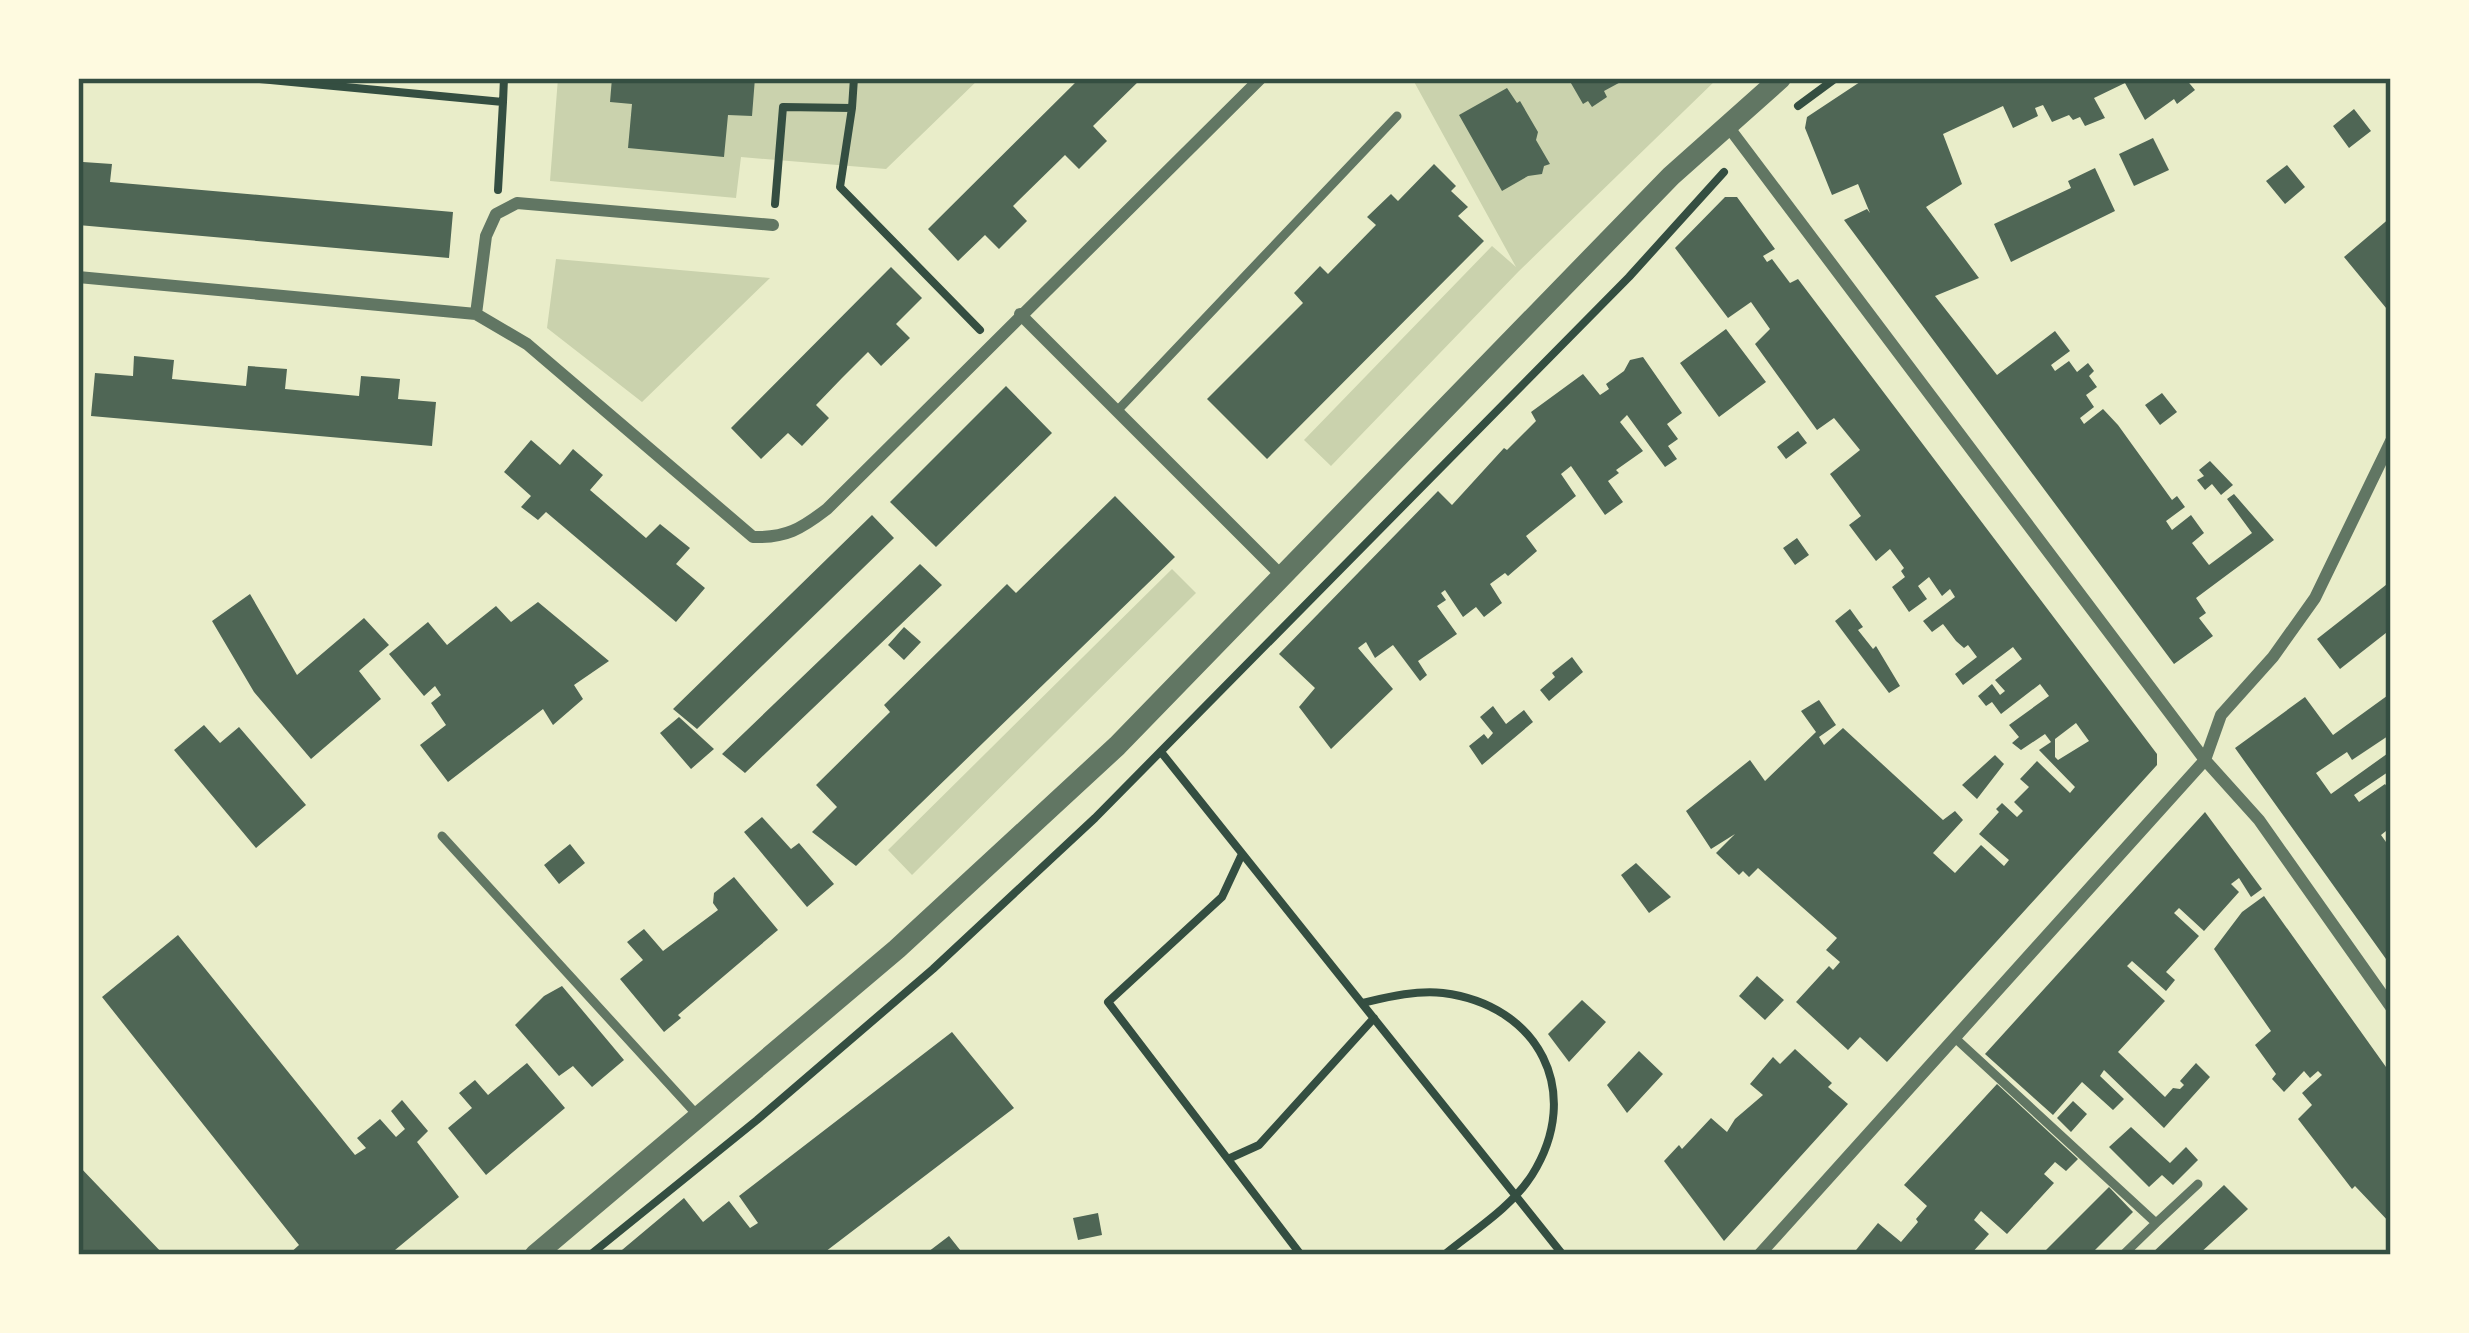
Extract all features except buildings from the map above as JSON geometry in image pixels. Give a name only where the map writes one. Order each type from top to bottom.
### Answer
[{"type":"street","points":[[78,277],[476,314],[527,344],[753,537],[781,538],[798,532],[827,509],[1261,78]]},
{"type":"street","points":[[535,1255],[897,949],[1138,723],[1671,176],[1781,78]]},
{"type":"street","points":[[1726,124],[2205,760],[2259,820],[2391,1007]]},
{"type":"street","points":[[476,314],[486,236],[496,214],[517,203],[773,225]]},
{"type":"street","points":[[1020,314],[1281,575]]},
{"type":"street","points":[[1759,1255],[2205,760],[2221,715],[2273,657],[2314,598],[2391,441]]},
{"type":"lane","points":[[1117,411],[1397,116]]},
{"type":"lane","points":[[442,836],[699,1117]]},
{"type":"lane","points":[[1955,1038],[2156,1223]]},
{"type":"lane","points":[[2123,1255],[2198,1184]]},
{"type":"path","points":[[250,78],[502,102]]},
{"type":"path","points":[[496,214],[504,78]]},
{"type":"path","points":[[854,78],[839,187],[992,342]]},
{"type":"path","points":[[773,225],[783,107],[852,108]]},
{"type":"path","points":[[1138,723],[1563,1255]]},
{"type":"path","points":[[1243,854],[1222,897],[1108,1002],[1301,1255]]},
{"type":"path","points":[[1362,1003],[1419,993],[1469,998],[1517,1022],[1551,1070],[1551,1129],[1532,1175],[1516,1196],[1444,1255]]},
{"type":"path","points":[[1228,1159],[1259,1145],[1374,1018]]},
{"type":"green space","points":[[558,78],[980,78],[886,169],[741,157],[736,198],[550,181]]},
{"type":"green space","points":[[1412,78],[1718,78],[1519,271],[1331,466],[1304,440],[1492,246],[1516,267]]},
{"type":"green space","points":[[556,259],[770,278],[642,402],[547,328]]},
{"type":"green space","points":[[1172,569],[1196,593],[912,875],[888,850]]}]
